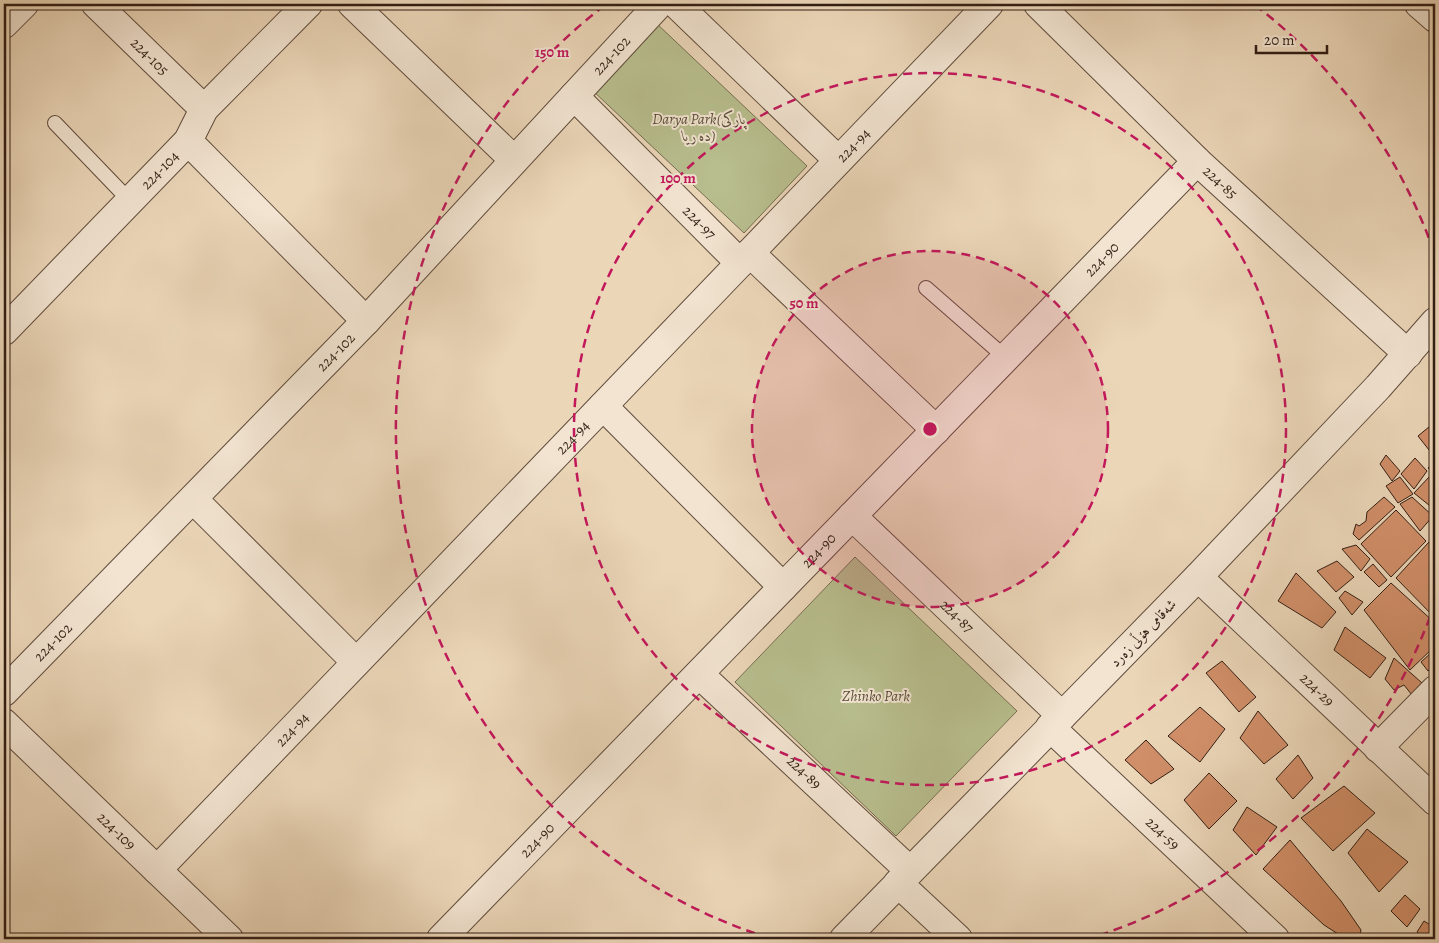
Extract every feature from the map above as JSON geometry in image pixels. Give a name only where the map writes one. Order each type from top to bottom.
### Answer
[{"type":"street","points":[[4,24],[24,4]]},
{"type":"street","name":"224-105","points":[[96,4],[204,109]]},
{"type":"street","name":"224-104","points":[[4,331],[188,141],[204,109],[308,4]]},
{"type":"street","points":[[352,4],[514,160]]},
{"type":"street","name":"224-102","points":[[4,692],[366,321],[659,4]]},
{"type":"street","points":[[676,4],[838,160]]},
{"type":"street","name":"224-94","points":[[157,870],[989,4]]},
{"type":"street","name":"224-85","points":[[1038,4],[1197,161],[1408,354]]},
{"type":"street","points":[[1419,4],[1435,18]]},
{"type":"street","name":"224-97","points":[[574,96],[745,258],[936,430]]},
{"type":"street","points":[[188,141],[366,321]]},
{"type":"street","name":"224-90","points":[[441,939],[1197,161]]},
{"type":"street","name":"شەقامی هۆڵی زەرد","points":[[844,939],[1198,576],[1408,354],[1435,322]]},
{"type":"street","points":[[603,406],[783,587]]},
{"type":"street","points":[[193,499],[356,662]]},
{"type":"street","name":"224-87","points":[[852,516],[1056,722]]},
{"type":"street","name":"224-29","points":[[1198,576],[1435,801]]},
{"type":"street","name":"224-89","points":[[699,674],[904,877],[958,939]]},
{"type":"street","points":[[1378,748],[1435,690]]},
{"type":"street","name":"224-59","points":[[1056,722],[1275,939]]},
{"type":"street","name":"224-109","points":[[4,723],[229,939]]},
{"type":"lane","points":[[54,122],[130,201]]},
{"type":"lane","points":[[926,288],[1006,358]]},
{"type":"green space","name":"Darya Park(پارکی ده ریا)","points":[[655,22],[807,166],[744,233],[591,89]]},
{"type":"green space","name":"Zhinko Park","points":[[855,557],[1017,711],[896,836],[735,682]]},
{"type":"building","points":[[1435,422],[1435,453],[1433,455],[1418,436]]},
{"type":"building","points":[[1386,455],[1400,471],[1392,481],[1380,464]]},
{"type":"building","points":[[1415,458],[1427,471],[1414,489],[1401,474]]},
{"type":"building","points":[[1435,461],[1435,475],[1428,468]]},
{"type":"building","points":[[1430,476],[1435,480],[1435,510],[1414,493]]},
{"type":"building","points":[[1400,477],[1413,494],[1398,503],[1386,486]]},
{"type":"building","points":[[1384,497],[1395,507],[1359,540],[1353,534],[1356,524],[1359,526],[1366,521],[1367,512]]},
{"type":"building","points":[[1412,497],[1433,516],[1420,531],[1400,504]]},
{"type":"building","points":[[1396,510],[1426,541],[1391,577],[1361,544]]},
{"type":"building","points":[[1429,542],[1435,548],[1435,618],[1396,578]]},
{"type":"building","points":[[1356,545],[1370,559],[1361,571],[1342,549]]},
{"type":"building","points":[[1337,561],[1354,577],[1336,592],[1317,571]]},
{"type":"building","points":[[1373,564],[1387,580],[1379,587],[1364,572]]},
{"type":"building","points":[[1296,573],[1336,612],[1322,628],[1278,601]]},
{"type":"building","points":[[1391,583],[1435,623],[1435,646],[1410,670],[1364,610]]},
{"type":"building","points":[[1345,591],[1363,602],[1352,615],[1339,598]]},
{"type":"building","points":[[1345,627],[1386,658],[1370,678],[1334,650]]},
{"type":"building","points":[[1432,652],[1435,656],[1435,664],[1428,671],[1421,662]]},
{"type":"building","points":[[1394,658],[1422,683],[1412,695],[1404,685],[1394,690],[1385,679]]},
{"type":"building","points":[[1222,661],[1256,697],[1239,712],[1206,673]]},
{"type":"building","points":[[1200,707],[1225,729],[1200,762],[1168,736]]},
{"type":"building","points":[[1258,711],[1288,745],[1264,764],[1240,738]]},
{"type":"building","points":[[1146,740],[1174,769],[1151,784],[1125,760]]},
{"type":"building","points":[[1298,755],[1313,778],[1293,799],[1276,779]]},
{"type":"building","points":[[1209,773],[1237,801],[1209,829],[1184,800]]},
{"type":"building","points":[[1344,786],[1375,813],[1333,851],[1301,818]]},
{"type":"building","points":[[1247,807],[1277,827],[1256,855],[1233,830]]},
{"type":"building","points":[[1367,829],[1408,862],[1379,892],[1348,853]]},
{"type":"building","points":[[1290,840],[1341,901],[1361,930],[1359,939],[1346,939],[1324,925],[1263,869]]},
{"type":"building","points":[[1405,895],[1420,909],[1407,927],[1391,911]]},
{"type":"building","points":[[1424,921],[1435,928],[1435,939],[1424,939],[1417,932]]}]
